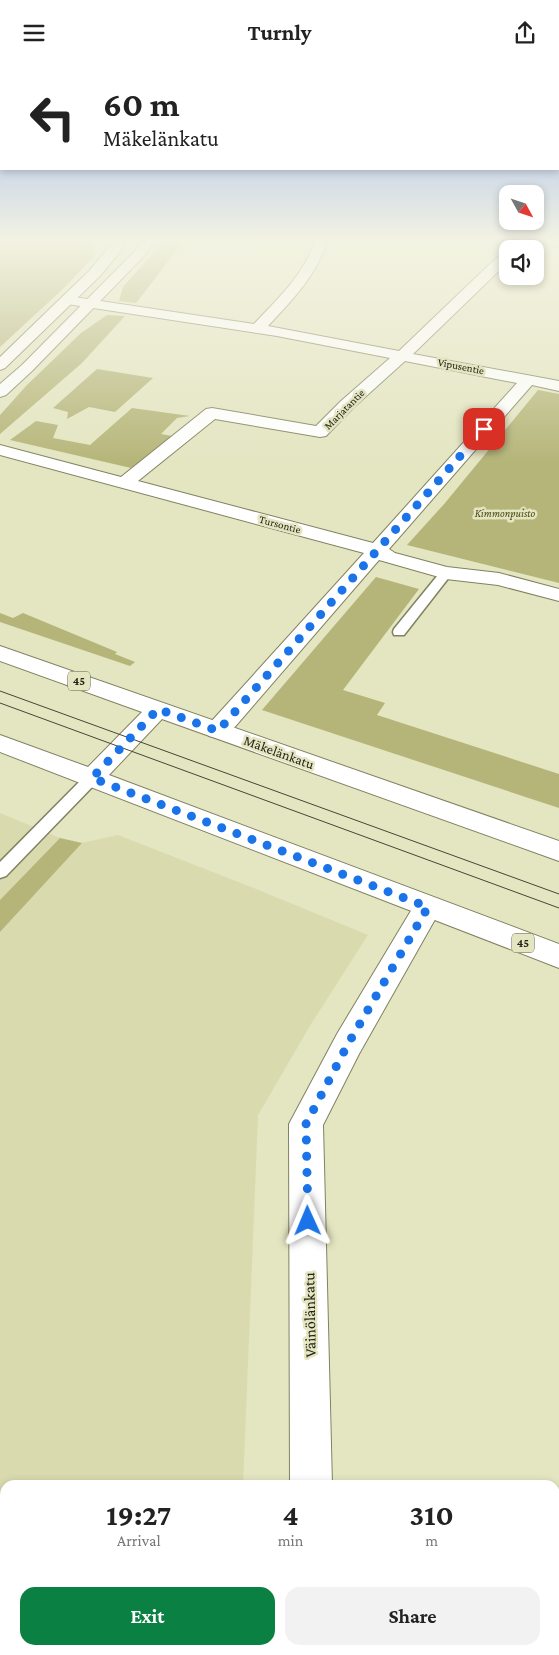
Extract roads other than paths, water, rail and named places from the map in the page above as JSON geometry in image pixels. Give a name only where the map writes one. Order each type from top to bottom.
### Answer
[{"type":"street","points":[[0,365],[52,315]]},
{"type":"street","points":[[0,392],[79,315]]},
{"type":"street","name":"Vipusentie","points":[[165,315],[257,329],[403,355],[559,386]]},
{"type":"street","points":[[257,329],[270,315]]},
{"type":"street","name":"Marjatantie","points":[[124,483],[212,413],[320,432],[385,369],[403,355],[445,315]]},
{"type":"street","points":[[218,731],[528,379]]},
{"type":"street","name":"Tursontie","points":[[0,450],[377,551],[388,557],[446,573],[499,579],[559,595]]},
{"type":"street","name":"Mäkelänkatu","points":[[0,653],[559,851]]},
{"type":"street","points":[[92,778],[158,709]]},
{"type":"street","name":"45","points":[[0,743],[559,956]]},
{"type":"street","name":"Väinölänkatu","points":[[311,1480],[306,1124],[348,1044],[428,907]]},
{"type":"lane","points":[[399,632],[446,573]]},
{"type":"lane","points":[[0,872],[92,778]]},
{"type":"tram line","points":[[0,691],[559,894]]},
{"type":"tram line","points":[[0,703],[559,908]]},
{"type":"park label","name":"Kimmonpuisto","points":[[505,513]]}]
